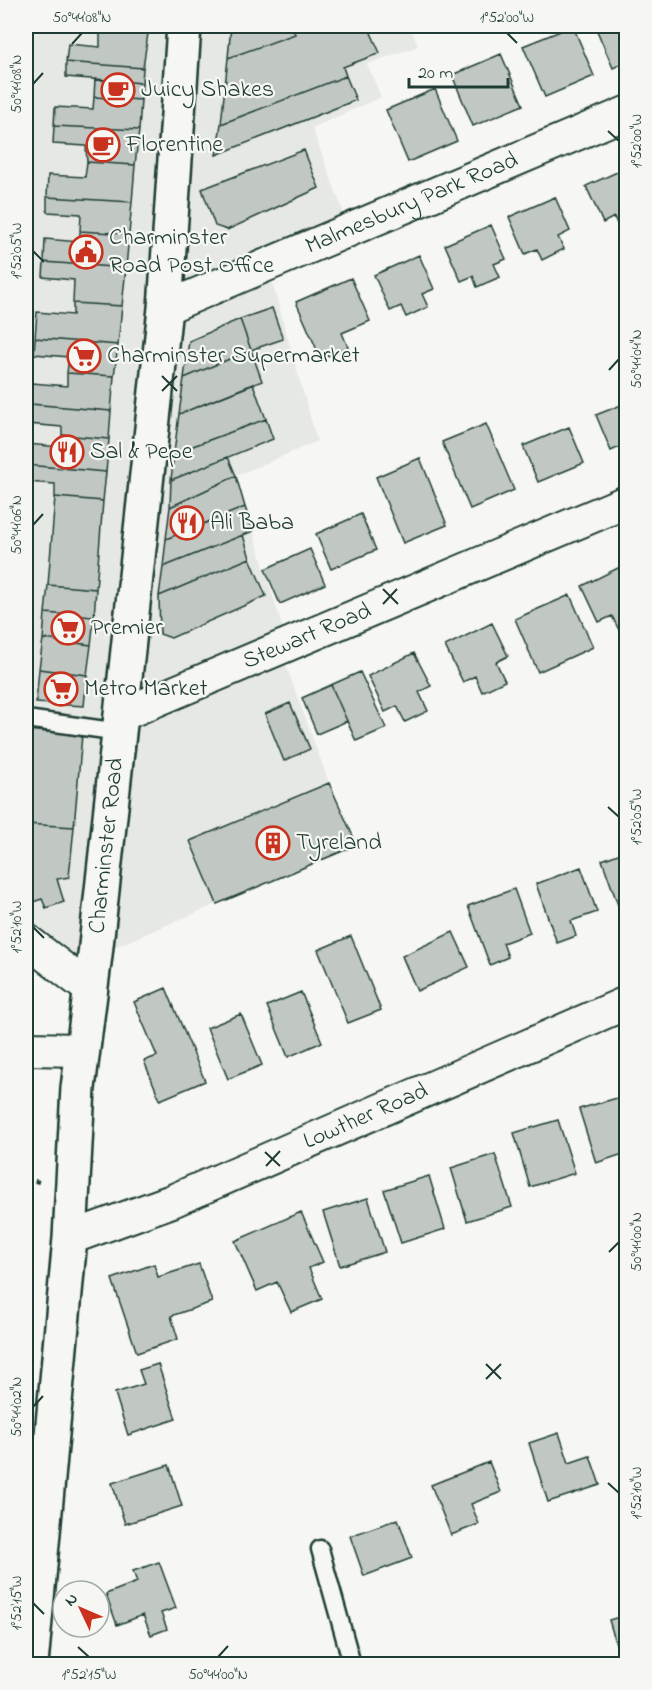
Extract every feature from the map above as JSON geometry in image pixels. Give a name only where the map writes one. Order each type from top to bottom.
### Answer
[{"type":"main road","name":"Charminster Road","points":[[31,1665],[70,1238],[78,1088],[91,990],[165,308],[184,26]]},
{"type":"street","name":"Malmesbury Park Road","points":[[165,308],[627,113]]},
{"type":"street","name":"Stewart Road","points":[[120,724],[627,502]]},
{"type":"street","points":[[26,940],[91,990]]},
{"type":"street","name":"Lowther Road","points":[[70,1238],[172,1201],[627,1003]]},
{"type":"street","points":[[26,1049],[82,1050]]},
{"type":"lane","points":[[26,719],[120,724]]},
{"type":"lane","points":[[320,1549],[352,1665]]},
{"type":"shaded area","points":[[26,26],[410,26],[418,46],[367,64],[381,97],[312,128],[350,230],[267,265],[317,441],[236,476],[288,645],[280,649],[329,783],[357,845],[95,955],[91,990],[26,940]]},
{"type":"building","points":[[100,26],[149,26],[143,68],[66,62],[68,44],[100,47]]},
{"type":"building","points":[[231,26],[292,26],[295,34],[228,58]]},
{"type":"building","points":[[292,26],[368,26],[380,53],[343,67],[346,76],[221,124],[228,58],[295,34]]},
{"type":"building","points":[[573,26],[594,76],[545,97],[523,46]]},
{"type":"building","points":[[595,26],[626,26],[626,62],[613,68]]},
{"type":"building","points":[[501,54],[523,105],[473,126],[452,75]]},
{"type":"building","points":[[66,62],[143,68],[142,83],[66,77]]},
{"type":"building","points":[[346,76],[356,100],[216,155],[221,124]]},
{"type":"building","name":"Juicy Shakes","points":[[95,79],[142,83],[141,100],[94,97]]},
{"type":"building","points":[[435,89],[457,141],[408,162],[386,110]]},
{"type":"building","points":[[94,97],[141,100],[139,130],[54,126],[55,107],[93,109]]},
{"type":"building","name":"Florentine","points":[[54,126],[139,130],[135,165],[87,162],[86,146],[53,144]]},
{"type":"building","points":[[304,150],[319,188],[227,230],[215,226],[202,189]]},
{"type":"building","points":[[87,162],[135,165],[132,202],[47,197],[48,175],[85,177]]},
{"type":"building","points":[[626,168],[626,225],[619,228],[614,217],[603,223],[586,186]]},
{"type":"building","points":[[47,197],[132,202],[129,234],[80,231],[81,214],[47,212]]},
{"type":"building","points":[[555,197],[570,231],[558,237],[564,249],[542,260],[537,249],[525,254],[509,217]]},
{"type":"building","points":[[491,225],[506,259],[494,264],[500,277],[477,287],[473,276],[461,281],[445,245]]},
{"type":"building","name":"Charminster Road Post Office","points":[[80,231],[129,234],[126,268],[44,262],[45,239],[80,242]]},
{"type":"building","points":[[419,255],[434,289],[422,294],[428,307],[406,317],[401,306],[390,311],[374,275]]},
{"type":"building","points":[[44,262],[126,268],[122,306],[73,303],[74,280],[43,277]]},
{"type":"building","points":[[351,278],[370,321],[342,333],[348,347],[321,359],[296,302]]},
{"type":"building","points":[[73,303],[122,306],[118,345],[35,338],[37,312],[73,315]]},
{"type":"building","points":[[272,308],[283,339],[251,350],[240,319]]},
{"type":"building","points":[[240,319],[251,350],[184,378],[189,341]]},
{"type":"building","name":"Charminster Supermarket","points":[[35,338],[118,345],[114,376],[67,373],[69,357],[34,354]]},
{"type":"building","points":[[251,350],[262,381],[179,414],[184,378]]},
{"type":"building","points":[[67,373],[114,376],[111,411],[30,404],[32,383],[67,386]]},
{"type":"building","points":[[253,384],[266,419],[174,453],[179,414]]},
{"type":"building","points":[[626,403],[626,444],[611,451],[596,415]]},
{"type":"building","points":[[30,404],[111,411],[109,439],[62,435],[62,427],[28,424]]},
{"type":"building","points":[[266,419],[273,439],[171,480],[174,453]]},
{"type":"building","points":[[486,424],[514,490],[470,509],[442,442]]},
{"type":"building","points":[[569,427],[584,463],[538,482],[523,446]]},
{"type":"building","name":"Sal & Pepe","points":[[62,435],[109,439],[106,472],[26,465],[27,444],[60,447]]},
{"type":"building","points":[[228,457],[236,476],[170,507],[171,480]]},
{"type":"building","points":[[420,458],[447,525],[403,543],[376,477]]},
{"type":"building","points":[[26,465],[106,472],[103,501],[55,497],[55,484],[26,482]]},
{"type":"building","name":"Ali Baba","points":[[236,476],[245,507],[166,539],[170,507]]},
{"type":"building","points":[[55,497],[103,501],[96,589],[48,585]]},
{"type":"building","points":[[245,507],[253,531],[163,567],[166,539]]},
{"type":"building","points":[[361,514],[376,550],[331,569],[316,534]]},
{"type":"building","points":[[243,535],[250,558],[159,596],[163,567]]},
{"type":"building","points":[[310,549],[325,584],[280,604],[265,569]]},
{"type":"building","points":[[250,558],[266,596],[171,638],[160,634],[159,596]]},
{"type":"building","points":[[626,564],[626,629],[620,632],[612,616],[599,622],[582,586]]},
{"type":"building","points":[[48,585],[96,589],[94,617],[45,613]]},
{"type":"building","points":[[570,595],[593,647],[538,672],[515,619]]},
{"type":"building","name":"Premier","points":[[45,613],[94,617],[91,645],[43,639]]},
{"type":"building","points":[[492,623],[508,656],[496,662],[505,681],[482,692],[475,676],[463,682],[445,646]]},
{"type":"building","points":[[43,639],[91,645],[87,675],[39,669]]},
{"type":"building","points":[[414,653],[431,686],[419,692],[428,711],[405,722],[397,706],[385,712],[368,676]]},
{"type":"building","name":"Metro Market","points":[[39,669],[87,675],[84,706],[36,703]]},
{"type":"building","points":[[360,672],[386,728],[356,741],[331,685]]},
{"type":"building","points":[[331,685],[347,721],[317,734],[302,698]]},
{"type":"building","points":[[290,703],[310,749],[284,761],[265,714]]},
{"type":"building","points":[[26,730],[82,735],[74,827],[26,824]]},
{"type":"building","name":"Tyreland","points":[[329,783],[357,845],[217,904],[190,841]]},
{"type":"building","points":[[26,824],[74,827],[69,877],[57,879],[64,902],[46,908],[42,899],[27,904]]},
{"type":"building","points":[[626,851],[626,918],[623,919],[602,860]]},
{"type":"building","points":[[581,867],[597,912],[571,921],[576,936],[557,943],[536,884]]},
{"type":"building","points":[[514,889],[530,933],[503,943],[508,957],[490,965],[468,906]]},
{"type":"building","points":[[453,932],[469,967],[417,991],[402,956]]},
{"type":"building","points":[[351,936],[381,1010],[348,1023],[318,950]]},
{"type":"building","points":[[166,988],[205,1081],[160,1100],[144,1061],[157,1056],[134,1002]]},
{"type":"building","points":[[301,992],[322,1042],[288,1057],[267,1006]]},
{"type":"building","points":[[241,1014],[262,1065],[228,1079],[207,1028]]},
{"type":"building","points":[[624,1096],[626,1153],[596,1163],[579,1109]]},
{"type":"building","points":[[558,1120],[575,1173],[530,1187],[514,1133]]},
{"type":"building","points":[[495,1154],[512,1207],[467,1221],[451,1168]]},
{"type":"building","points":[[429,1176],[445,1229],[401,1243],[384,1190]]},
{"type":"building","points":[[368,1198],[385,1252],[340,1266],[323,1212]]},
{"type":"building","points":[[301,1212],[323,1262],[309,1268],[322,1299],[291,1312],[277,1282],[257,1291],[235,1241]]},
{"type":"building","points":[[154,1264],[158,1277],[199,1264],[212,1302],[171,1316],[178,1339],[137,1353],[112,1279]]},
{"type":"building","points":[[158,1364],[176,1419],[128,1435],[115,1393],[144,1384],[139,1370]]},
{"type":"building","points":[[559,1433],[569,1463],[590,1456],[600,1485],[548,1502],[529,1443]]},
{"type":"building","points":[[489,1462],[501,1492],[471,1504],[479,1524],[451,1535],[431,1485]]},
{"type":"building","points":[[169,1465],[182,1506],[125,1524],[112,1483]]},
{"type":"building","points":[[398,1519],[412,1558],[364,1576],[350,1536]]},
{"type":"building","points":[[159,1562],[176,1608],[161,1613],[167,1629],[151,1635],[143,1615],[117,1625],[111,1608],[111,1592],[137,1582],[133,1571]]},
{"type":"building","points":[[626,1615],[626,1664],[622,1664],[609,1620]]},
{"type":"place","name":"Juicy Shakes","points":[[118,90]]},
{"type":"place","name":"Florentine","points":[[103,145]]},
{"type":"place","name":"Charminster Road Post Office","points":[[86,252]]},
{"type":"place","name":"Charminster Supermarket","points":[[84,356]]},
{"type":"place","name":"Sal & Pepe","points":[[67,452]]},
{"type":"place","name":"Ali Baba","points":[[187,523]]},
{"type":"place","name":"Premier","points":[[68,628]]},
{"type":"place","name":"Metro Market","points":[[61,689]]},
{"type":"place","name":"Tyreland","points":[[273,843]]}]
